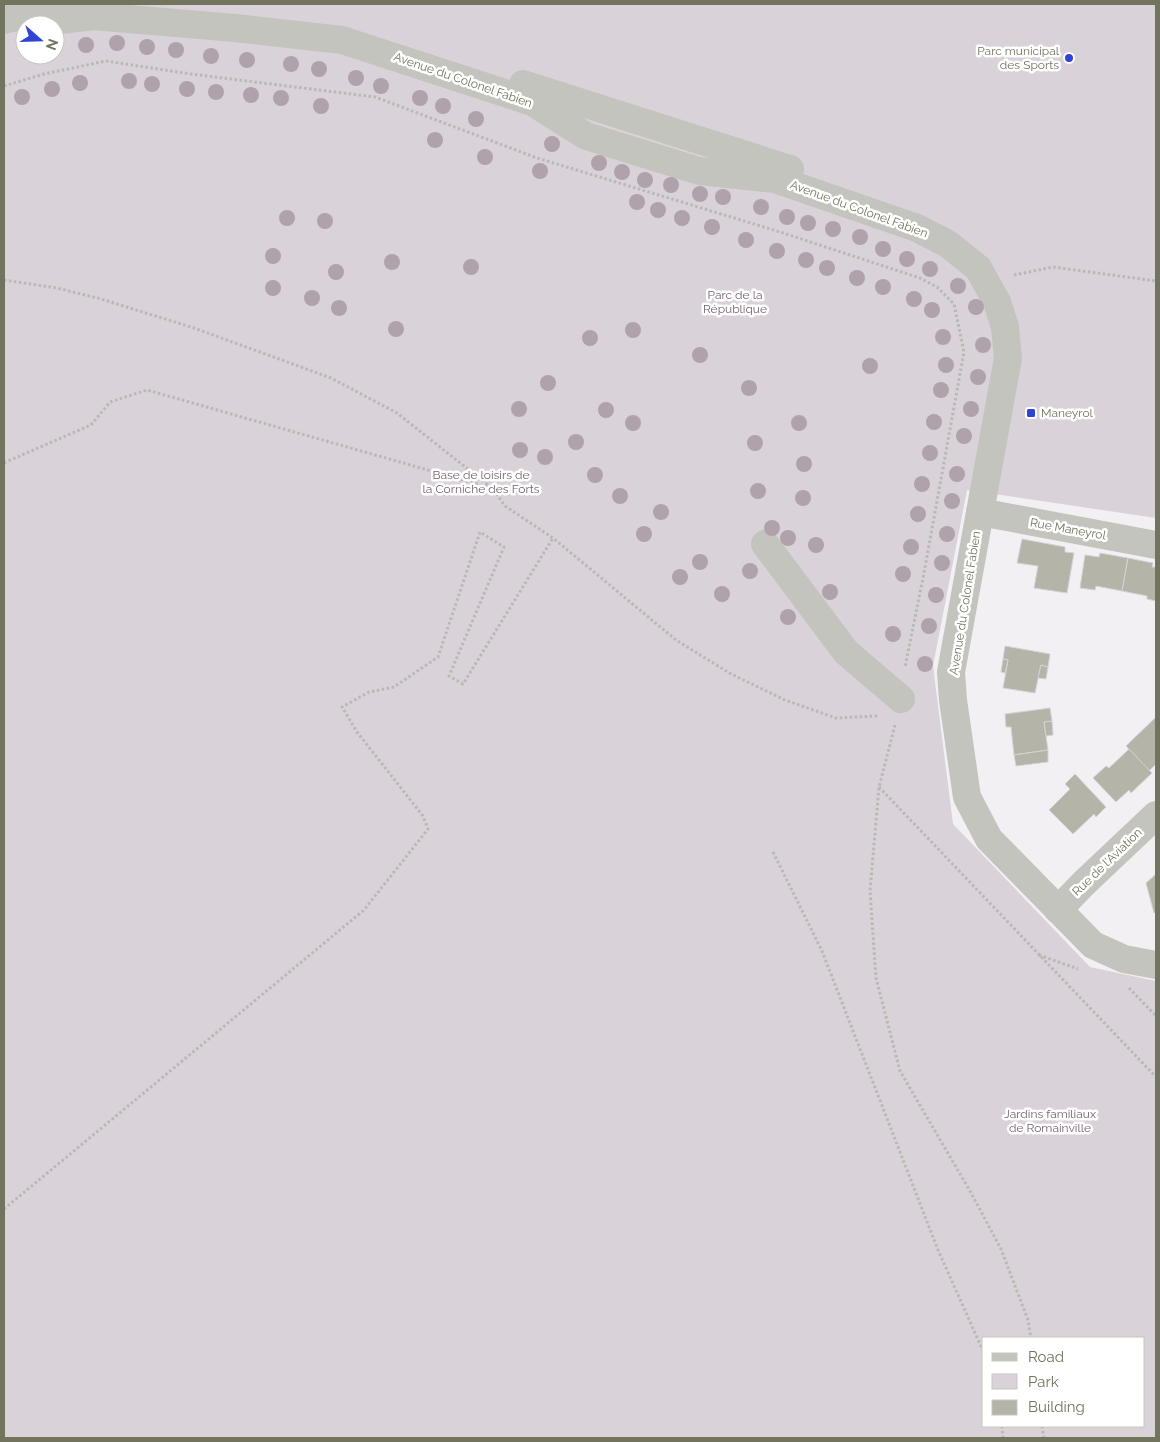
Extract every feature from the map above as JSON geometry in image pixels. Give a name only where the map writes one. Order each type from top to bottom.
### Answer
[{"type":"street","points":[[4,20],[71,4]]},
{"type":"street","name":"Avenue du Colonel Fabien","points":[[133,4],[343,27],[911,207],[957,231],[1005,276],[1014,296],[1023,334],[1022,371],[951,672],[953,700],[967,797],[989,839],[1064,904],[1102,933],[1121,942],[1156,948]]},
{"type":"street","name":"Avenue du Colonel Fabien","points":[[65,20],[93,16],[235,28],[342,40],[532,102],[586,136],[699,171],[775,179],[917,228],[948,244],[978,268],[997,302],[1005,327],[1008,358],[988,514]]},
{"type":"street","name":"Rue Maneyrol","points":[[988,514],[1156,545]]},
{"type":"street","points":[[766,544],[846,652],[901,699]]},
{"type":"street","name":"Rue de l'Aviation","points":[[1064,904],[1156,815]]},
{"type":"street","name":"Avenue du Colonel Fabien","points":[[1064,904],[1093,945],[1124,960],[1156,965]]},
{"type":"path","points":[[4,86],[44,74],[106,61],[191,74],[375,97],[537,158],[777,230],[920,278],[938,287],[954,304],[964,352],[924,573],[906,655],[901,699],[879,787],[870,891],[876,978],[900,1071],[970,1191],[1001,1249],[1028,1320],[1030,1337]]},
{"type":"path","points":[[1005,276],[1053,267],[1156,281]]},
{"type":"path","points":[[4,280],[57,288],[101,299],[194,328],[331,378],[397,413],[493,489],[505,506],[553,538],[676,640],[731,674],[785,700],[836,718],[876,716],[901,699]]},
{"type":"path","points":[[4,463],[91,425],[110,402],[147,390],[493,489]]},
{"type":"path","points":[[4,1209],[364,910],[428,829],[424,816],[357,732],[342,707],[369,692],[394,687],[438,657],[480,532],[504,547],[449,676],[463,684],[553,538]]},
{"type":"path","points":[[879,787],[1156,1078]]},
{"type":"path","points":[[772,852],[822,951],[938,1250],[982,1349]]},
{"type":"green space","name":"Base de loisirs de la Corniche des Forts","points":[[4,4],[1156,4],[1156,518],[967,490],[933,666],[953,824],[1090,967],[1156,981],[1156,1438],[4,1438]]},
{"type":"building","points":[[1022,539],[1065,547],[1065,552],[1074,553],[1067,593],[1034,588],[1038,566],[1017,563]]},
{"type":"building","points":[[1100,553],[1128,558],[1122,591],[1096,586],[1095,590],[1080,588],[1085,555],[1099,557]]},
{"type":"building","points":[[1128,558],[1153,563],[1152,567],[1156,567],[1156,601],[1147,599],[1147,596],[1122,591]]},
{"type":"building","points":[[1005,646],[1050,654],[1048,667],[1041,665],[1035,693],[1003,688],[1008,660],[1003,659]]},
{"type":"building","points":[[1003,659],[1008,660],[1005,673],[1001,672]]},
{"type":"building","points":[[1041,665],[1048,667],[1046,679],[1038,678]]},
{"type":"building","points":[[1050,708],[1052,721],[1044,722],[1048,750],[1014,755],[1011,727],[1006,727],[1005,714]]},
{"type":"building","points":[[1156,717],[1156,764],[1149,771],[1126,746]]},
{"type":"building","points":[[1052,721],[1053,735],[1046,736],[1044,722]]},
{"type":"building","points":[[1129,749],[1152,773],[1131,793],[1129,790],[1116,802],[1093,778],[1106,766],[1109,768]]},
{"type":"building","points":[[1048,750],[1048,762],[1016,766],[1014,755]]},
{"type":"building","points":[[1075,774],[1106,807],[1096,817],[1094,814],[1073,834],[1049,810],[1070,789],[1065,784]]},
{"type":"building","points":[[1156,874],[1156,913],[1154,913],[1146,883]]},
{"type":"place","name":"Parc municipal des Sports","points":[[1069,58]]},
{"type":"place","name":"Maneyrol","points":[[1031,413]]},
{"type":"park label","name":"Parc de la République","points":[[735,302]]},
{"type":"park label","name":"Jardins familiaux de Romainville","points":[[1050,1121]]}]
